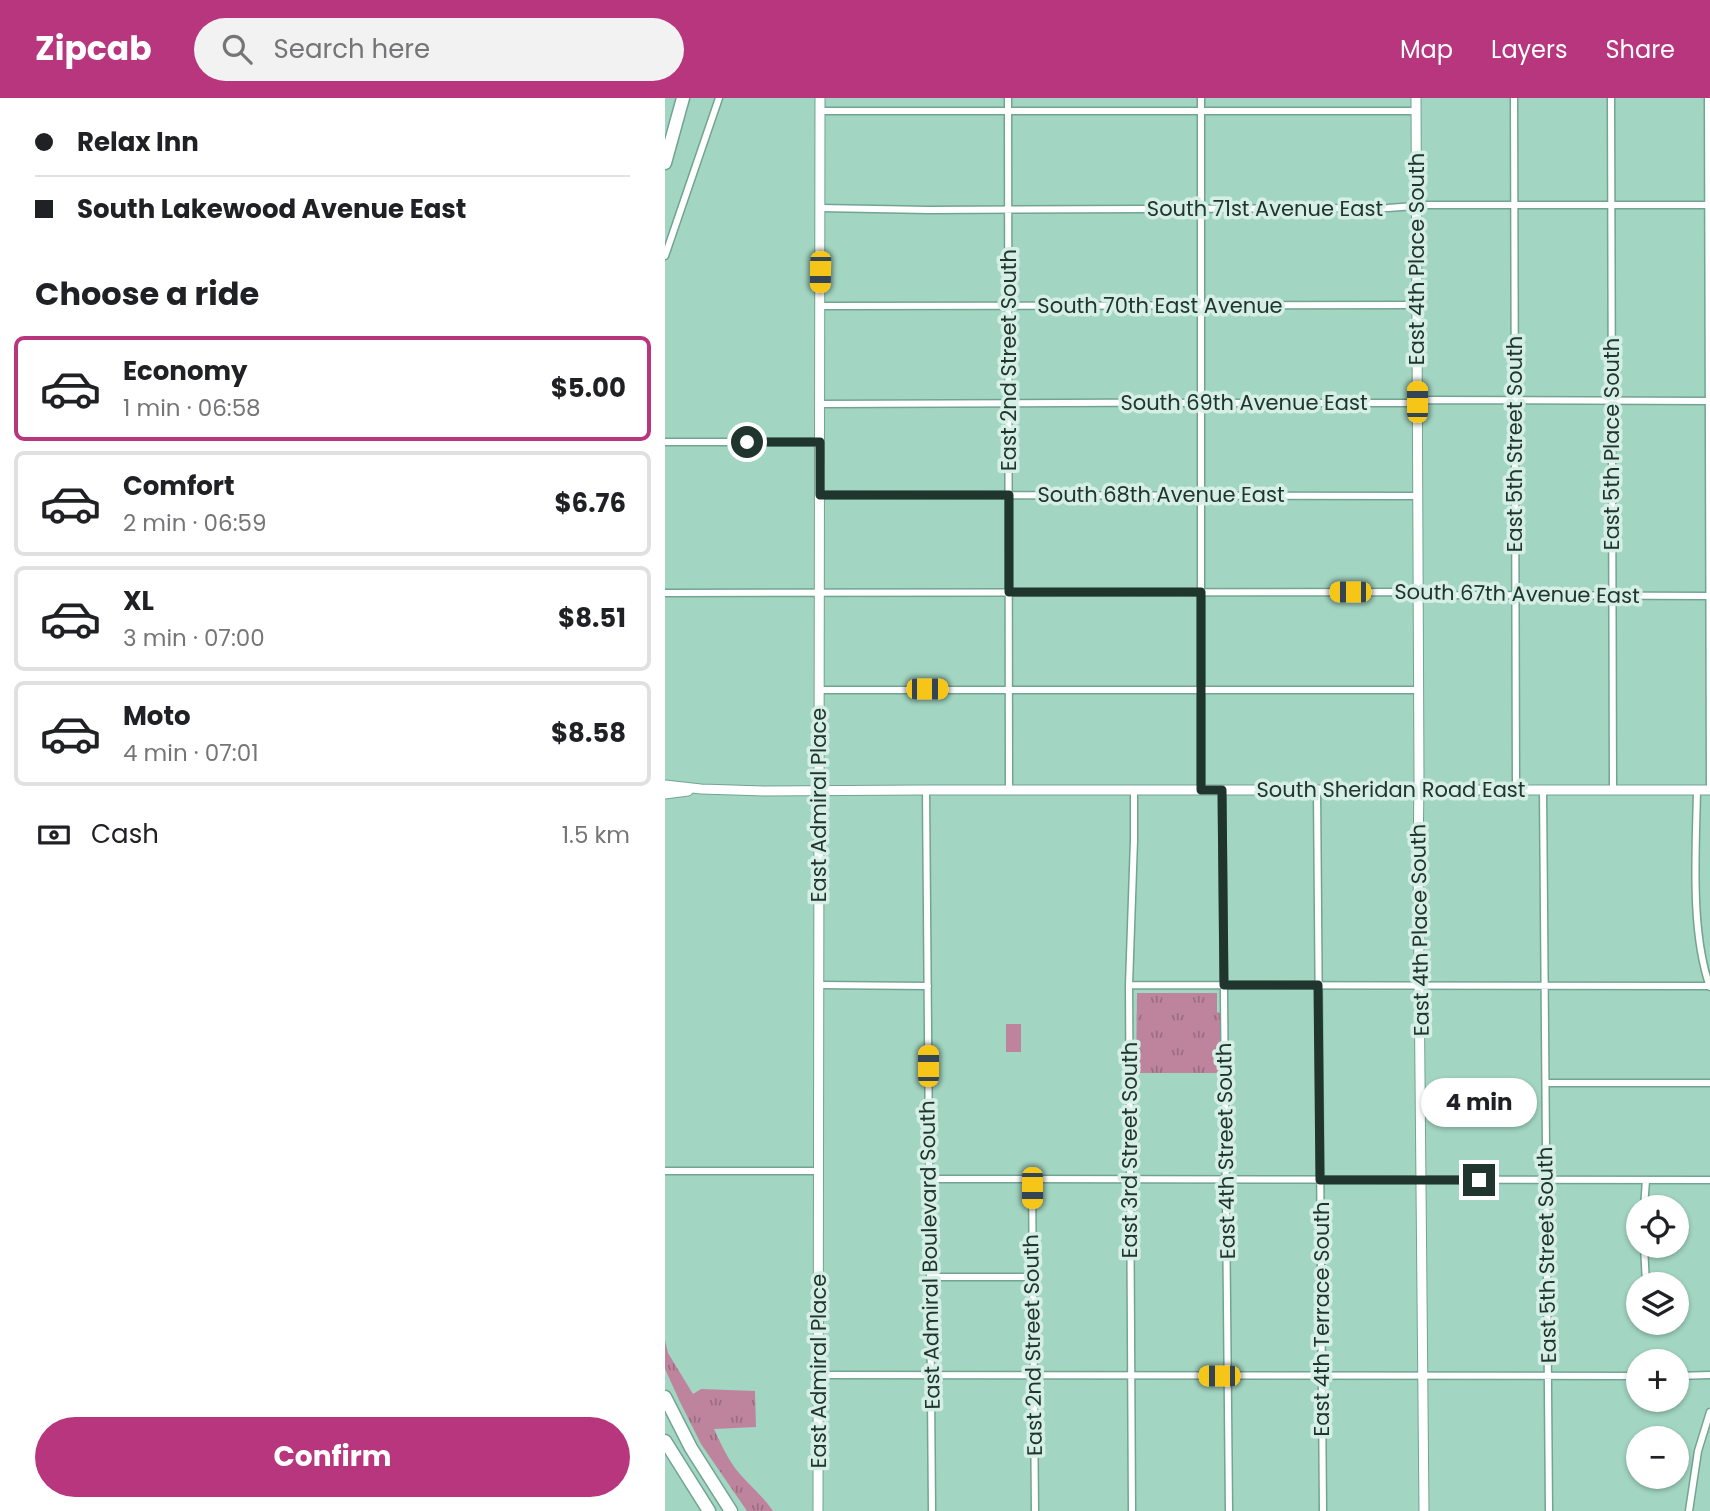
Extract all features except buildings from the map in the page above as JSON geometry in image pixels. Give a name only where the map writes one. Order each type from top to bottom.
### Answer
[{"type":"highway","points":[[665,163],[683,98]]},
{"type":"highway","points":[[665,1397],[691,1448],[731,1511]]},
{"type":"highway","points":[[665,1441],[709,1511]]},
{"type":"main road","name":"East Admiral Place","points":[[818,1511],[820,98]]},
{"type":"main road","name":"East 4th Place South","points":[[1416,98],[1425,1511]]},
{"type":"main road","points":[[665,785],[701,789]]},
{"type":"main road","name":"South Sheridan Road East","points":[[701,789],[764,792],[1710,790]]},
{"type":"main road","points":[[665,794],[701,789]]},
{"type":"street","points":[[665,257],[719,98]]},
{"type":"street","name":"East 2nd Street South","points":[[1008,98],[1009,790]]},
{"type":"street","points":[[1201,98],[1201,790]]},
{"type":"street","name":"East 5th Street South","points":[[1514,98],[1516,790]]},
{"type":"street","name":"East 5th Place South","points":[[1611,98],[1613,790]]},
{"type":"street","points":[[1708,98],[1710,790]]},
{"type":"street","points":[[820,111],[1416,111]]},
{"type":"street","name":"South 71st Avenue East","points":[[820,208],[929,210],[1709,205]]},
{"type":"street","name":"South 70th East Avenue","points":[[820,306],[1417,305]]},
{"type":"street","name":"South 69th Avenue East","points":[[820,404],[1709,401]]},
{"type":"street","points":[[665,442],[820,442]]},
{"type":"street","name":"South 68th Avenue East","points":[[820,495],[1418,496]]},
{"type":"street","name":"South 67th Avenue East","points":[[665,593],[1406,592],[1428,595],[1709,596]]},
{"type":"street","points":[[819,690],[1418,690]]},
{"type":"street","name":"East Admiral Boulevard South","points":[[926,790],[932,1511]]},
{"type":"street","name":"East 3rd Street South","points":[[1132,1511],[1129,985],[1134,790]]},
{"type":"street","name":"East 4th Street South","points":[[1222,790],[1229,1511]]},
{"type":"street","name":"East 4th Terrace South","points":[[1317,790],[1323,1511]]},
{"type":"street","name":"East 5th Street South","points":[[1543,790],[1549,1511]]},
{"type":"street","points":[[1129,985],[1710,986],[1704,967],[1696,903],[1697,790]]},
{"type":"street","points":[[819,985],[928,986]]},
{"type":"street","points":[[1546,1083],[1710,1083]]},
{"type":"street","points":[[665,1171],[819,1171]]},
{"type":"street","points":[[929,1179],[1710,1180]]},
{"type":"street","name":"East 2nd Street South","points":[[1032,1180],[1035,1511]]},
{"type":"street","points":[[1645,1195],[1646,1180]]},
{"type":"street","points":[[930,1277],[1033,1277]]},
{"type":"street","points":[[1689,1376],[1710,1375]]},
{"type":"street","points":[[818,1376],[1626,1376]]},
{"type":"street","points":[[1689,1511],[1698,1451],[1710,1412]]},
{"type":"green space","points":[[1137,993],[1217,993],[1221,1073],[1136,1073]]},
{"type":"green space","points":[[1006,1024],[1021,1024],[1021,1052],[1006,1052]]},
{"type":"green space","points":[[665,1340],[668,1353],[693,1394],[701,1389],[755,1391],[756,1427],[714,1429],[735,1468],[773,1511],[747,1511],[701,1444],[665,1369]]},
{"type":"route","points":[[747,442],[820,442],[820,495],[1009,495],[1009,592],[1201,592],[1201,790],[1222,790],[1224,985],[1318,985],[1320,1180],[1479,1180]]}]
